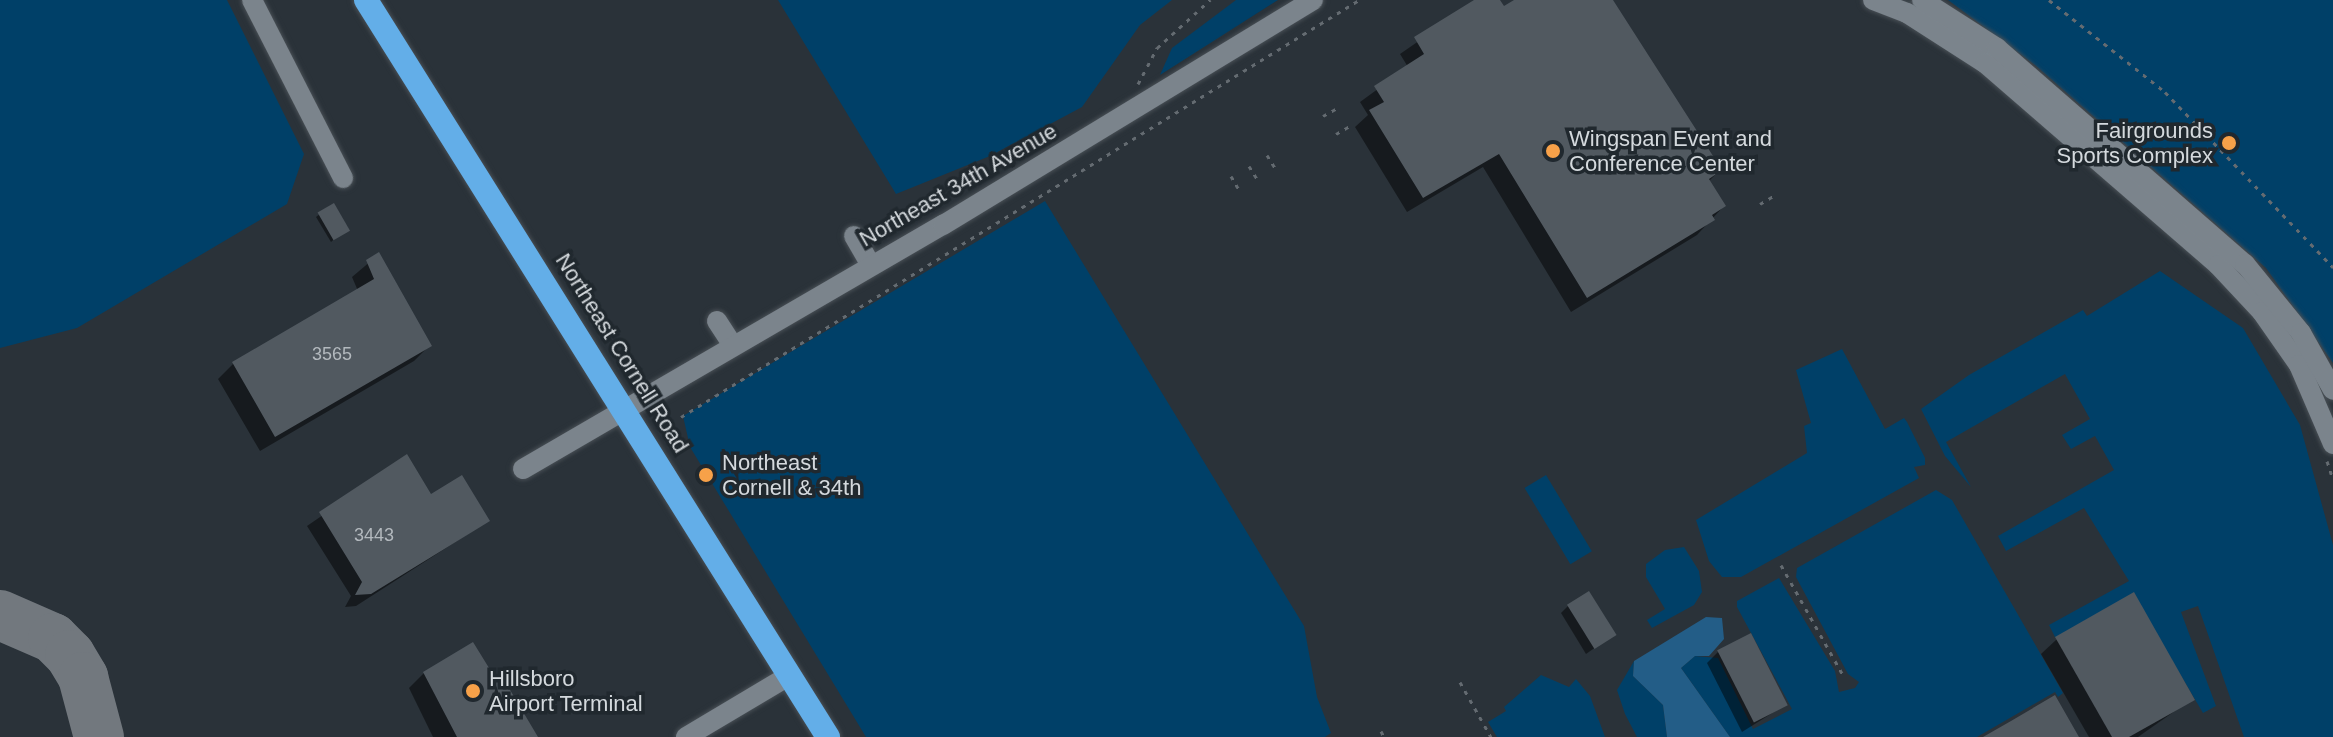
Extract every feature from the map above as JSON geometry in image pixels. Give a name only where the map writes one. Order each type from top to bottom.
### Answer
[{"type":"highway","name":"Northeast Cornell Road","points":[[366,0],[625,408],[828,737]]},
{"type":"street","name":"Northeast 34th Avenue","points":[[523,469],[1313,0]]},
{"type":"street","points":[[1873,0],[1907,13],[1985,63],[2218,265],[2262,312],[2299,365],[2330,450]]},
{"type":"street","points":[[1922,0],[1997,48],[2245,264],[2301,333],[2333,390]]},
{"type":"street","points":[[255,1],[343,178]]},
{"type":"street","points":[[854,236],[871,265]]},
{"type":"street","points":[[717,321],[732,344]]},
{"type":"street","points":[[686,737],[790,675]]},
{"type":"path","points":[[1131,110],[1142,72],[1157,48],[1210,0]]},
{"type":"path","points":[[681,417],[1359,0]]},
{"type":"path","points":[[2049,0],[2165,92],[2333,267]]},
{"type":"path","points":[[1323,116],[1339,107]]},
{"type":"path","points":[[1336,134],[1350,126]]},
{"type":"path","points":[[1267,155],[1275,168]]},
{"type":"path","points":[[1249,166],[1257,179]]},
{"type":"path","points":[[1231,176],[1239,190]]},
{"type":"path","points":[[1760,204],[1775,195]]},
{"type":"path","points":[[2330,450],[2333,480]]},
{"type":"path","points":[[1781,565],[1843,675]]},
{"type":"path","points":[[1460,682],[1491,737]]},
{"type":"path","points":[[1381,731],[1384,737]]},
{"type":"shaded area","points":[[0,0],[227,0],[304,154],[287,204],[77,328],[0,348]]},
{"type":"shaded area","points":[[778,0],[1172,0],[1140,25],[1082,107],[990,156],[896,194]]},
{"type":"shaded area","points":[[1236,0],[1278,0],[1160,75],[1172,48]]},
{"type":"shaded area","name":"Fairgrounds Sports Complex","points":[[1948,0],[2333,0],[2333,363],[2266,268],[2035,65]]},
{"type":"shaded area","points":[[1045,201],[1304,626],[1317,697],[1331,733],[1325,737],[866,737],[690,447],[683,416]]},
{"type":"shaded area","points":[[2160,271],[2243,328],[2300,425],[2333,545],[2333,737],[2244,737],[2198,606],[2181,612],[2216,706],[2203,713],[2167,652],[2055,637],[2049,625],[2129,581],[2084,508],[2006,551],[1998,536],[2114,470],[2095,436],[2071,449],[2062,435],[2090,419],[2065,374],[1946,442],[1971,487],[1945,456],[1921,409],[1969,375],[2083,310],[2087,316]]},
{"type":"shaded area","points":[[1842,349],[1885,429],[1904,418],[1907,422],[1925,458],[1925,465],[1914,467],[1919,478],[1741,577],[1722,577],[1709,561],[1696,520],[1807,453],[1804,426],[1811,423],[1796,370]]},
{"type":"shaded area","points":[[1546,475],[1592,551],[1570,564],[1525,488]]},
{"type":"shaded area","points":[[1936,490],[1952,500],[2063,693],[2058,697],[2055,692],[1977,737],[1730,737],[1681,668],[1695,656],[1718,658],[1753,729],[1792,709],[1737,607],[1737,601],[1779,578],[1835,671],[1839,692],[1855,688],[1859,682],[1848,674],[1796,577],[1797,568]]},
{"type":"shaded area","points":[[1684,547],[1699,571],[1702,592],[1694,605],[1652,628],[1647,620],[1665,609],[1646,577],[1646,564],[1665,550]]},
{"type":"shaded area","points":[[1706,617],[1722,618],[1724,639],[1709,656],[1695,656],[1681,668],[1730,737],[1667,737],[1663,705],[1633,676],[1634,661]]},
{"type":"shaded area","points":[[1634,661],[1633,676],[1663,705],[1667,737],[1637,737],[1625,714],[1617,690]]},
{"type":"shaded area","points":[[1541,675],[1569,687],[1576,679],[1590,696],[1605,737],[1497,737],[1488,722],[1506,711],[1504,707]]},
{"type":"building","name":"Wingspan Event and Conference Center","points":[[1474,0],[1500,0],[1504,6],[1514,0],[1613,0],[1722,170],[1709,179],[1726,206],[1712,215],[1715,220],[1587,298],[1499,154],[1423,198],[1369,110],[1384,102],[1374,86],[1424,54],[1414,37]]},
{"type":"building","points":[[334,203],[350,231],[334,240],[318,213]]},
{"type":"building","points":[[379,252],[432,346],[275,437],[232,362],[374,279],[366,260]]},
{"type":"building","points":[[407,454],[431,494],[462,475],[490,521],[371,594],[355,595],[362,582],[319,512]]},
{"type":"building","points":[[1589,591],[1617,635],[1595,649],[1567,605]]},
{"type":"building","points":[[2134,592],[2195,700],[2129,737],[2112,737],[2055,637]]},
{"type":"building","points":[[1751,633],[1788,705],[1754,722],[1717,650]]},
{"type":"building","name":"Hillsboro Airport Terminal","points":[[473,642],[494,676],[500,673],[538,737],[457,737],[423,672]]},
{"type":"building","points":[[2055,695],[2079,737],[1983,737],[2011,721]]},
{"type":"taxiway","points":[[0,615],[53,638],[70,655],[83,677],[99,737]]},
{"type":"place","name":"Fairgrounds Sports Complex","points":[[2229,143]]},
{"type":"place","name":"Wingspan Event and Conference Center","points":[[1553,151]]},
{"type":"place","name":"Northeast Cornell & 34th","points":[[706,475]]},
{"type":"place","name":"Hillsboro Airport Terminal","points":[[473,691]]}]
